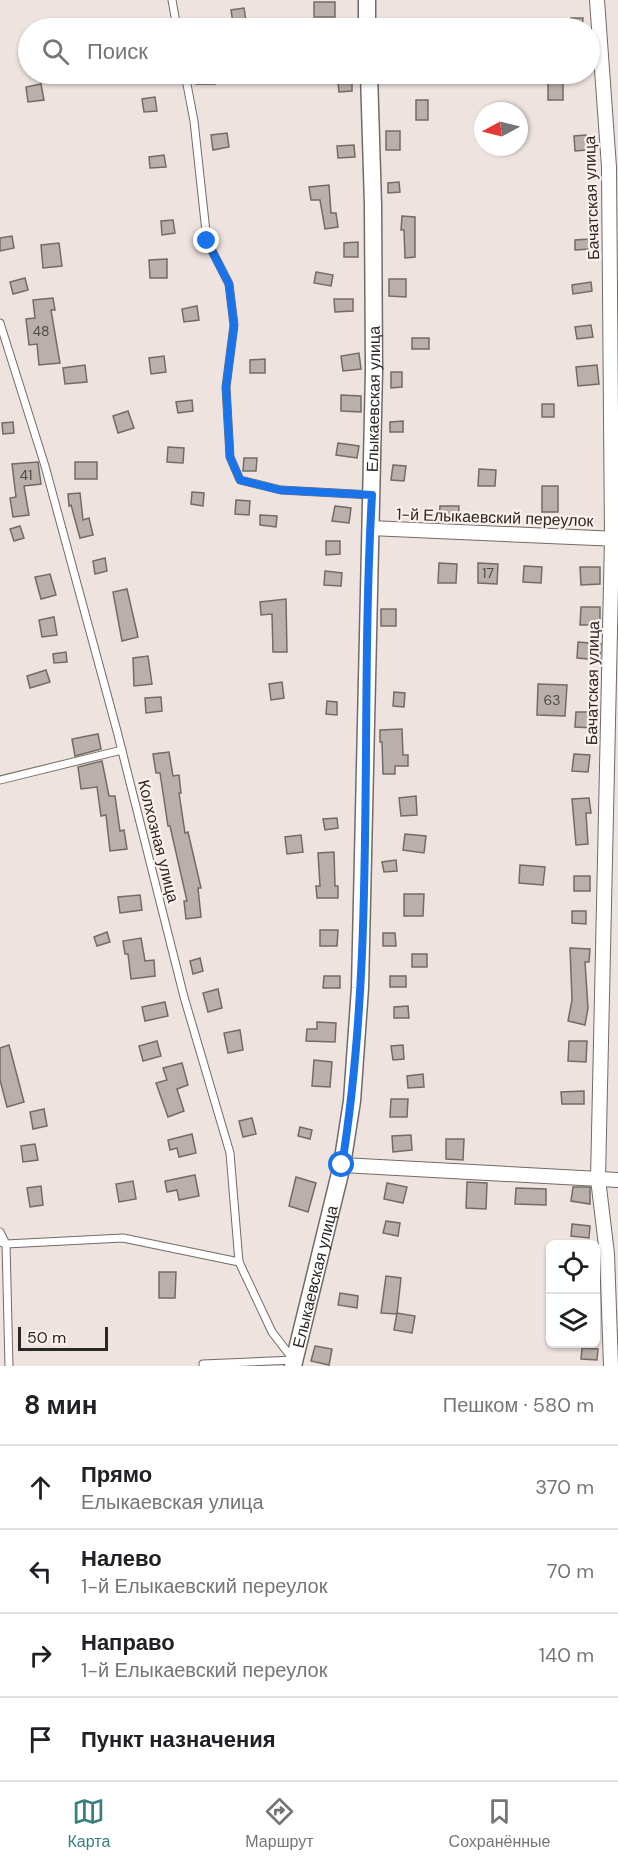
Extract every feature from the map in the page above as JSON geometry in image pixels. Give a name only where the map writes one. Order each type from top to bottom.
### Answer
[{"type":"street","points":[[367,0],[368,18]]},
{"type":"street","name":"Бачатская улица","points":[[597,0],[598,18]]},
{"type":"street","name":"Бачатская улица","points":[[600,42],[609,167],[615,539],[598,1179],[607,1254],[611,1366]]},
{"type":"street","name":"Елыкаевская улица","points":[[293,1363],[342,1165],[352,1101],[360,988],[374,370],[369,84]]},
{"type":"street","name":"1-й Елыкаевский переулок","points":[[370,528],[615,539]]},
{"type":"street","points":[[342,1165],[618,1180]]},
{"type":"lane","points":[[172,0],[175,18]]},
{"type":"lane","points":[[187,84],[195,121],[207,241],[229,284],[234,326],[226,387],[230,457],[240,480],[280,490],[372,495]]},
{"type":"lane","name":"Колхозная улица","points":[[0,323],[45,466],[122,750],[184,997],[230,1153],[239,1262],[272,1332],[293,1363]]},
{"type":"lane","points":[[0,780],[122,750]]},
{"type":"lane","points":[[0,1232],[3,1243],[9,1366]]},
{"type":"lane","points":[[3,1243],[123,1238],[239,1262]]},
{"type":"lane","points":[[203,1366],[203,1364],[293,1363]]},
{"type":"building","points":[[314,2],[335,2],[335,17],[314,17]]},
{"type":"building","points":[[244,8],[246,18],[232,18],[231,10]]},
{"type":"building","points":[[41,84],[44,100],[28,102],[26,87]]},
{"type":"building","points":[[338,84],[352,84],[352,91],[339,92]]},
{"type":"building","points":[[548,84],[563,84],[563,100],[548,100]]},
{"type":"building","points":[[155,97],[157,111],[144,112],[142,99]]},
{"type":"building","points":[[416,100],[428,100],[428,120],[416,120]]},
{"type":"building","points":[[386,131],[400,131],[400,150],[386,150]]},
{"type":"building","points":[[227,133],[229,147],[213,150],[211,135]]},
{"type":"building","points":[[586,135],[587,150],[575,151],[574,136]]},
{"type":"building","points":[[354,145],[355,157],[338,158],[337,146]]},
{"type":"building","points":[[164,155],[166,167],[150,168],[149,157]]},
{"type":"building","points":[[399,182],[400,192],[388,193],[388,183]]},
{"type":"building","points":[[329,185],[331,213],[336,213],[338,227],[325,229],[320,200],[311,200],[309,187]]},
{"type":"building","points":[[402,216],[415,217],[415,257],[405,258],[404,230],[401,230]]},
{"type":"building","points":[[173,220],[175,233],[162,235],[161,221]]},
{"type":"building","points":[[12,236],[14,248],[0,251],[0,238]]},
{"type":"building","points":[[590,239],[591,249],[575,250],[575,240]]},
{"type":"building","points":[[358,242],[358,257],[344,257],[344,243]]},
{"type":"building","points":[[59,243],[62,266],[43,268],[41,245]]},
{"type":"building","points":[[167,259],[167,278],[150,278],[149,260]]},
{"type":"building","points":[[316,272],[333,275],[331,286],[314,283]]},
{"type":"building","points":[[25,278],[28,290],[13,294],[10,282]]},
{"type":"building","points":[[389,279],[406,279],[406,297],[389,296]]},
{"type":"building","points":[[591,282],[592,291],[573,294],[572,285]]},
{"type":"building","points":[[53,298],[55,310],[51,310],[60,363],[39,365],[37,344],[29,345],[26,319],[35,318],[33,300]]},
{"type":"building","points":[[334,299],[353,299],[353,311],[335,312]]},
{"type":"building","points":[[197,306],[199,320],[184,322],[182,309]]},
{"type":"building","points":[[591,325],[593,337],[577,339],[575,327]]},
{"type":"building","points":[[412,338],[429,338],[429,349],[412,349]]},
{"type":"building","points":[[359,353],[361,369],[343,371],[341,356]]},
{"type":"building","points":[[164,356],[166,372],[151,374],[149,358]]},
{"type":"building","points":[[265,359],[265,373],[250,373],[250,360]]},
{"type":"building","points":[[85,365],[87,382],[65,384],[63,368]]},
{"type":"building","points":[[597,365],[599,384],[578,386],[576,367]]},
{"type":"building","points":[[391,372],[402,372],[402,387],[391,388]]},
{"type":"building","points":[[341,395],[361,396],[361,412],[341,411]]},
{"type":"building","points":[[192,400],[193,411],[178,413],[176,402]]},
{"type":"building","points":[[542,404],[554,404],[554,417],[542,417]]},
{"type":"building","points":[[128,411],[134,428],[118,433],[113,416]]},
{"type":"building","points":[[403,421],[403,432],[390,432],[390,422]]},
{"type":"building","points":[[13,422],[14,433],[3,434],[2,423]]},
{"type":"building","points":[[338,443],[359,446],[357,458],[336,455]]},
{"type":"building","points":[[168,447],[184,448],[183,463],[167,462]]},
{"type":"building","points":[[244,458],[257,458],[256,471],[243,471]]},
{"type":"building","points":[[38,462],[41,484],[24,486],[29,515],[13,517],[10,498],[16,497],[12,464]]},
{"type":"building","points":[[75,462],[97,462],[97,479],[75,479]]},
{"type":"building","points":[[393,465],[406,466],[404,481],[391,480]]},
{"type":"building","points":[[479,469],[496,470],[495,486],[478,486]]},
{"type":"building","points":[[542,486],[558,486],[558,512],[542,512]]},
{"type":"building","points":[[192,492],[204,493],[203,506],[191,504]]},
{"type":"building","points":[[80,493],[83,520],[89,518],[93,535],[80,538],[71,505],[69,506],[68,494]]},
{"type":"building","points":[[236,500],[250,501],[249,515],[235,514]]},
{"type":"building","points":[[335,506],[351,508],[349,523],[332,521]]},
{"type":"building","points":[[440,506],[459,506],[458,523],[439,522]]},
{"type":"building","points":[[260,515],[277,516],[276,527],[260,525]]},
{"type":"building","points":[[20,526],[24,538],[14,541],[10,529]]},
{"type":"building","points":[[326,541],[340,541],[340,554],[326,555]]},
{"type":"building","points":[[105,558],[107,571],[95,574],[93,561]]},
{"type":"building","points":[[439,563],[457,564],[456,583],[438,583]]},
{"type":"building","points":[[478,563],[498,564],[497,584],[478,583]]},
{"type":"building","points":[[524,566],[542,567],[541,583],[523,582]]},
{"type":"building","points":[[580,567],[600,567],[600,584],[581,585]]},
{"type":"building","points":[[325,571],[342,573],[341,586],[324,585]]},
{"type":"building","points":[[50,574],[56,595],[41,599],[35,577]]},
{"type":"building","points":[[127,589],[138,637],[122,641],[113,592]]},
{"type":"building","points":[[286,599],[287,652],[273,652],[272,614],[261,615],[260,602]]},
{"type":"building","points":[[581,607],[600,607],[600,625],[580,625]]},
{"type":"building","points":[[381,609],[396,609],[396,626],[381,626]]},
{"type":"building","points":[[54,617],[57,635],[42,637],[39,620]]},
{"type":"building","points":[[578,642],[601,644],[600,660],[577,658]]},
{"type":"building","points":[[66,652],[67,662],[54,663],[53,654]]},
{"type":"building","points":[[148,656],[152,684],[134,686],[133,658]]},
{"type":"building","points":[[46,670],[50,682],[30,688],[27,676]]},
{"type":"building","points":[[282,682],[284,698],[271,700],[269,684]]},
{"type":"building","points":[[538,684],[567,685],[565,716],[537,715]]},
{"type":"building","points":[[394,692],[405,693],[404,707],[393,706]]},
{"type":"building","points":[[161,697],[162,711],[146,713],[145,698]]},
{"type":"building","points":[[327,701],[337,702],[337,715],[326,714]]},
{"type":"building","points":[[576,712],[594,712],[593,728],[575,727]]},
{"type":"building","points":[[402,729],[403,755],[408,755],[408,766],[395,766],[395,774],[383,774],[380,730]]},
{"type":"building","points":[[98,734],[101,749],[75,756],[72,739]]},
{"type":"building","points":[[169,752],[173,776],[179,775],[181,793],[179,793],[185,833],[188,832],[201,888],[198,888],[201,917],[186,919],[184,901],[187,901],[170,826],[168,826],[160,773],[156,773],[153,754]]},
{"type":"building","points":[[574,754],[590,755],[588,772],[572,771]]},
{"type":"building","points":[[102,761],[109,796],[115,796],[120,831],[124,830],[127,849],[110,851],[106,815],[101,816],[97,787],[81,789],[78,767]]},
{"type":"building","points":[[416,796],[417,815],[401,816],[399,798]]},
{"type":"building","points":[[589,798],[591,813],[586,813],[588,844],[576,845],[572,799]]},
{"type":"building","points":[[337,818],[338,828],[325,830],[323,819]]},
{"type":"building","points":[[405,834],[426,836],[424,853],[403,850]]},
{"type":"building","points":[[301,835],[303,852],[287,854],[285,837]]},
{"type":"building","points":[[334,852],[335,886],[338,886],[338,898],[317,898],[316,886],[320,886],[318,853]]},
{"type":"building","points":[[396,860],[397,871],[384,872],[382,862]]},
{"type":"building","points":[[520,865],[545,867],[543,885],[519,883]]},
{"type":"building","points":[[574,876],[590,876],[590,891],[574,891]]},
{"type":"building","points":[[404,894],[424,894],[423,916],[404,916]]},
{"type":"building","points":[[140,895],[142,910],[120,913],[118,897]]},
{"type":"building","points":[[572,911],[586,911],[586,924],[572,923]]},
{"type":"building","points":[[320,930],[338,930],[337,946],[320,946]]},
{"type":"building","points":[[107,932],[110,942],[97,946],[94,937]]},
{"type":"building","points":[[383,933],[395,933],[396,946],[383,946]]},
{"type":"building","points":[[141,938],[145,961],[154,960],[155,976],[131,979],[128,954],[125,954],[123,941]]},
{"type":"building","points":[[570,948],[590,949],[589,962],[585,962],[588,1008],[585,1025],[568,1021],[572,1000]]},
{"type":"building","points":[[412,954],[427,954],[427,967],[412,967]]},
{"type":"building","points":[[200,958],[203,971],[193,974],[190,961]]},
{"type":"building","points":[[324,976],[340,976],[340,988],[323,988]]},
{"type":"building","points":[[390,976],[406,976],[406,987],[390,987]]},
{"type":"building","points":[[218,989],[222,1008],[208,1012],[203,993]]},
{"type":"building","points":[[165,1002],[168,1016],[145,1021],[142,1007]]},
{"type":"building","points":[[408,1006],[409,1018],[394,1018],[394,1007]]},
{"type":"building","points":[[317,1022],[336,1023],[335,1042],[306,1041],[307,1029],[317,1029]]},
{"type":"building","points":[[240,1030],[243,1050],[228,1053],[224,1033]]},
{"type":"building","points":[[157,1041],[161,1056],[143,1061],[139,1046]]},
{"type":"building","points":[[569,1041],[587,1041],[586,1062],[568,1061]]},
{"type":"building","points":[[9,1045],[24,1102],[7,1107],[0,1080],[0,1048]]},
{"type":"building","points":[[403,1045],[404,1059],[393,1060],[391,1046]]},
{"type":"building","points":[[314,1060],[332,1062],[330,1087],[312,1086]]},
{"type":"building","points":[[182,1063],[188,1085],[177,1089],[184,1111],[168,1117],[156,1083],[167,1080],[163,1068]]},
{"type":"building","points":[[423,1074],[424,1087],[408,1088],[407,1076]]},
{"type":"building","points":[[584,1091],[584,1104],[562,1104],[561,1092]]},
{"type":"building","points":[[391,1099],[408,1099],[407,1117],[390,1117]]},
{"type":"building","points":[[44,1109],[47,1126],[33,1129],[30,1112]]},
{"type":"building","points":[[252,1118],[256,1134],[243,1137],[239,1121]]},
{"type":"building","points":[[300,1127],[312,1130],[310,1139],[298,1136]]},
{"type":"building","points":[[192,1134],[196,1153],[179,1157],[177,1148],[170,1150],[168,1140]]},
{"type":"building","points":[[411,1135],[412,1150],[393,1152],[392,1136]]},
{"type":"building","points":[[446,1139],[464,1139],[463,1160],[446,1159]]},
{"type":"building","points":[[35,1144],[38,1160],[23,1162],[21,1146]]},
{"type":"building","points":[[195,1175],[199,1196],[179,1200],[177,1190],[167,1192],[165,1181]]},
{"type":"building","points":[[296,1177],[316,1183],[308,1212],[289,1206]]},
{"type":"building","points":[[133,1181],[136,1199],[119,1202],[116,1184]]},
{"type":"building","points":[[467,1182],[487,1183],[486,1209],[466,1208]]},
{"type":"building","points":[[387,1183],[407,1187],[403,1203],[384,1199]]},
{"type":"building","points":[[41,1186],[43,1205],[30,1207],[27,1188]]},
{"type":"building","points":[[573,1187],[590,1187],[590,1204],[571,1201]]},
{"type":"building","points":[[516,1188],[546,1189],[546,1205],[515,1204]]},
{"type":"building","points":[[386,1221],[400,1223],[398,1236],[383,1233]]},
{"type":"building","points":[[572,1224],[590,1226],[589,1238],[571,1236]]},
{"type":"building","points":[[159,1272],[176,1272],[175,1298],[159,1298]]},
{"type":"building","points":[[386,1276],[401,1278],[397,1314],[381,1313]]},
{"type":"building","points":[[340,1293],[358,1296],[357,1308],[338,1305]]},
{"type":"building","points":[[397,1313],[415,1316],[412,1333],[394,1330]]},
{"type":"building","points":[[315,1346],[332,1349],[329,1365],[311,1361]]},
{"type":"building","points":[[582,1348],[598,1349],[597,1360],[581,1359]]},
{"type":"route","points":[[207,241],[229,284],[234,326],[226,387],[230,457],[240,480],[280,490],[372,495],[360,988],[352,1101],[342,1165]]}]
